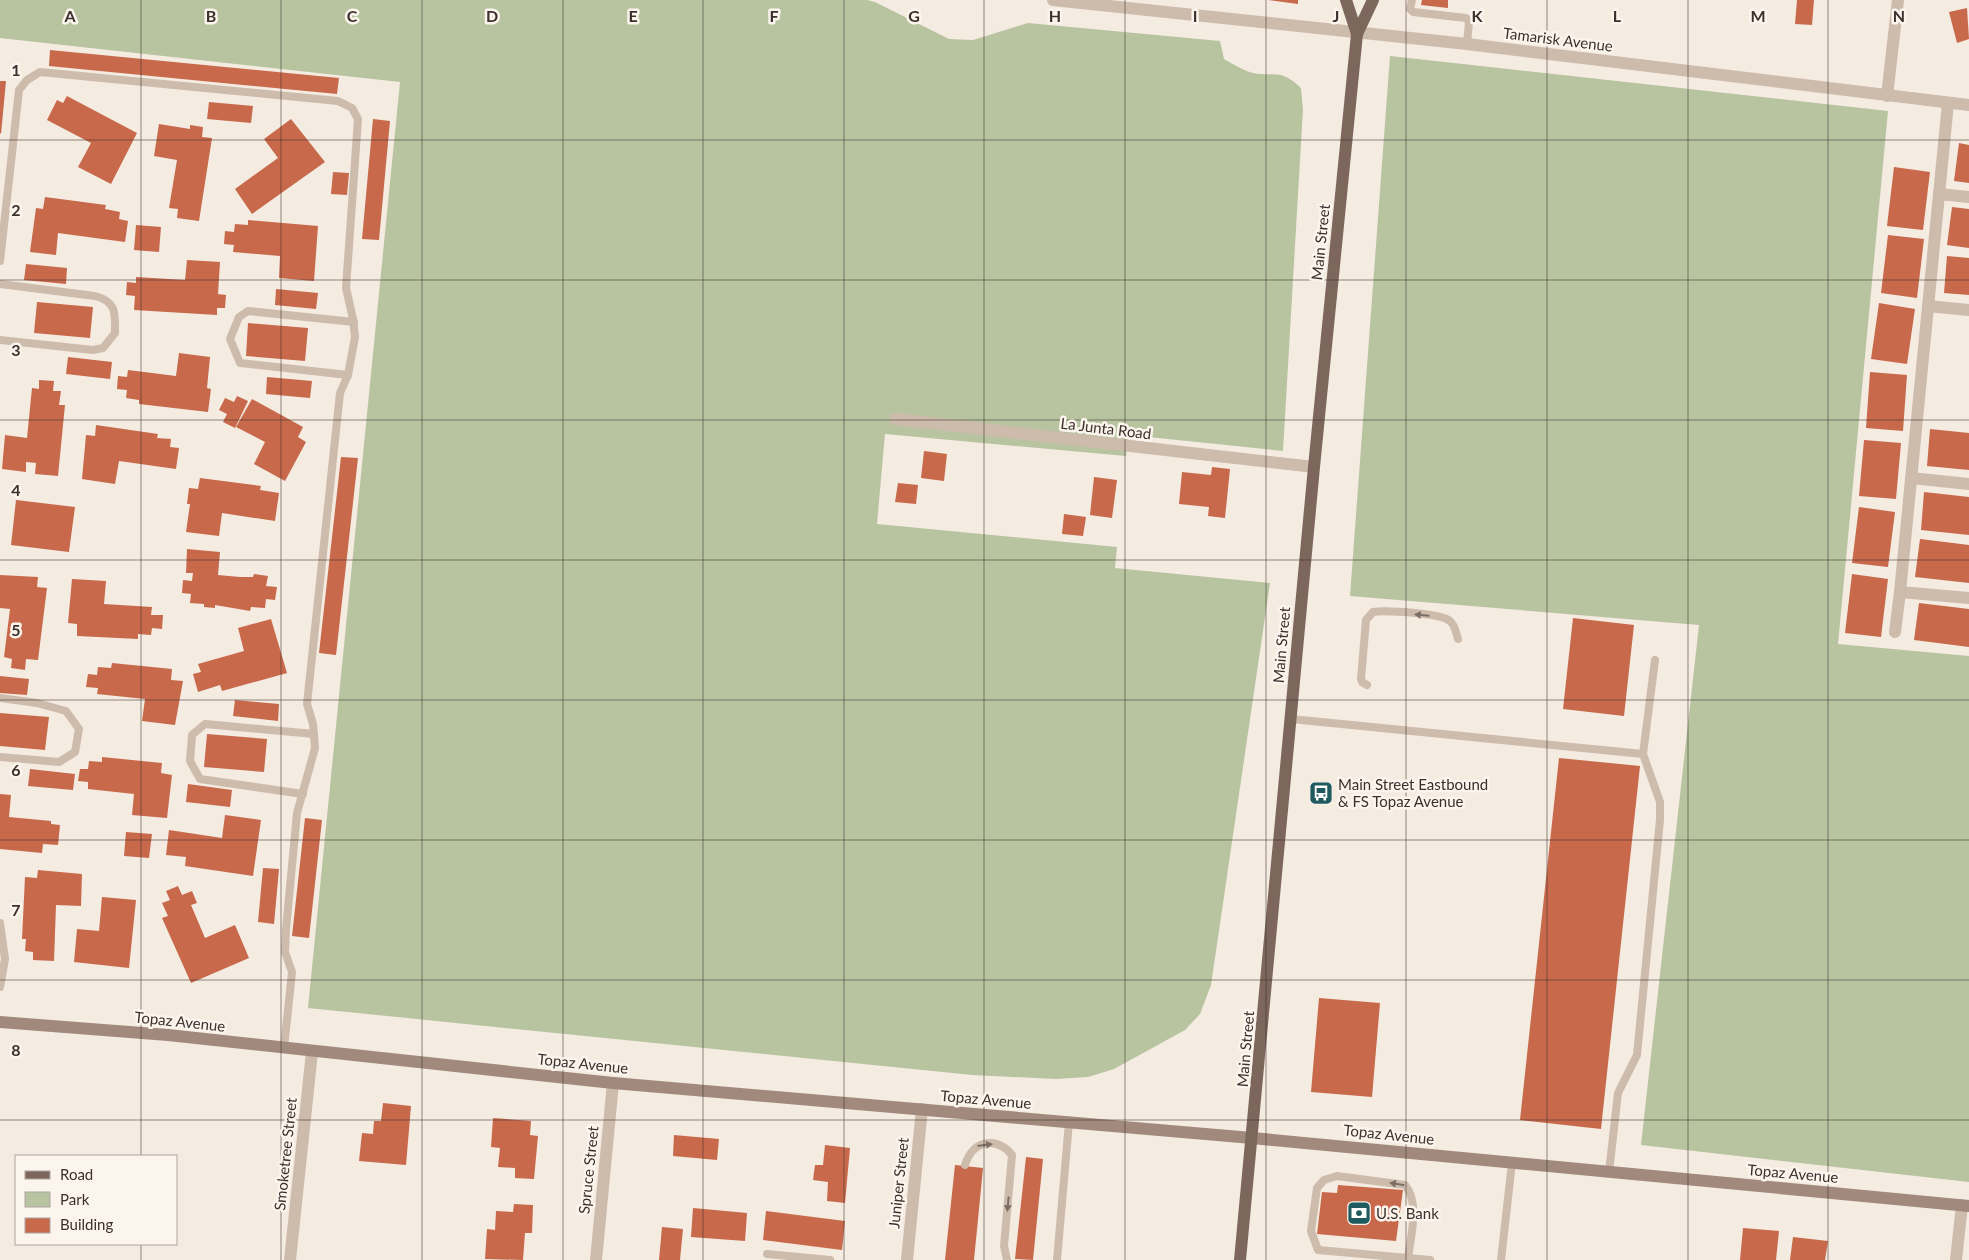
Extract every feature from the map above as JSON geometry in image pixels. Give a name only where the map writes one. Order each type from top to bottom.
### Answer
[{"type":"main road","name":"Main Street","points":[[1346,0],[1357,34]]},
{"type":"main road","name":"Main Street","points":[[1240,1260],[1314,467],[1357,34],[1373,0]]},
{"type":"street","name":"Tamarisk Avenue","points":[[1053,0],[1133,5],[1357,34],[1467,44],[1969,105]]},
{"type":"street","points":[[1887,96],[1898,0]]},
{"type":"street","points":[[1895,632],[1948,103]]},
{"type":"street","points":[[1939,194],[1969,197]]},
{"type":"street","points":[[1928,306],[1969,310]]},
{"type":"street","name":"La Junta Road","points":[[895,419],[1314,467]]},
{"type":"street","points":[[1910,478],[1969,484]]},
{"type":"street","points":[[1900,592],[1969,598]]},
{"type":"street","name":"Topaz Avenue","points":[[0,1022],[168,1035],[613,1083],[1252,1138],[1966,1206]]},
{"type":"street","name":"Smoketree Street","points":[[290,1260],[312,1052]]},
{"type":"street","name":"Spruce Street","points":[[596,1260],[613,1083]]},
{"type":"street","name":"Juniper Street","points":[[907,1260],[922,1110]]},
{"type":"street","points":[[1956,1260],[1966,1206]]},
{"type":"lane","points":[[1412,0],[1410,10],[1413,12],[1466,18],[1469,22],[1467,44]]},
{"type":"lane","points":[[0,261],[19,90],[26,80],[40,72],[338,101],[352,108],[358,119],[346,288],[354,322],[354,354],[340,393],[308,704],[315,748],[297,813],[286,929],[285,952],[292,972],[284,1048]]},
{"type":"lane","points":[[0,284],[106,299],[112,306],[115,333],[103,348],[94,350],[0,340]]},
{"type":"lane","points":[[348,375],[240,363],[230,339],[239,317],[248,311],[354,322]]},
{"type":"lane","points":[[1367,685],[1362,682],[1366,620],[1373,612],[1438,616],[1449,619],[1454,626],[1458,639]]},
{"type":"lane","points":[[1608,1172],[1618,1093],[1637,1055],[1660,820],[1660,802],[1643,754],[1655,660]]},
{"type":"lane","points":[[0,698],[37,703],[66,711],[79,729],[75,752],[59,762],[0,757]]},
{"type":"lane","points":[[1291,720],[1643,754]]},
{"type":"lane","points":[[303,794],[200,779],[190,761],[192,735],[205,724],[314,734]]},
{"type":"lane","points":[[0,923],[4,959],[0,987]]},
{"type":"lane","points":[[1057,1260],[1069,1122]]},
{"type":"lane","points":[[965,1165],[968,1154],[975,1147],[984,1144],[998,1144],[1006,1148],[1012,1155],[1004,1246],[1008,1260]]},
{"type":"lane","points":[[1500,1260],[1512,1163]]},
{"type":"lane","points":[[1408,1258],[1413,1209],[1412,1193],[1405,1185],[1337,1176],[1324,1180],[1317,1188],[1311,1231],[1318,1250],[1430,1260]]},
{"type":"lane","points":[[767,1254],[830,1260]]},
{"type":"green space","points":[[0,0],[867,0],[875,2],[949,39],[973,40],[1028,23],[1220,41],[1224,59],[1234,65],[1253,73],[1278,74],[1294,82],[1301,88],[1303,109],[1283,451],[1129,435],[1126,456],[885,434],[877,524],[1117,547],[1115,568],[1270,583],[1211,985],[1200,1014],[1185,1030],[1114,1069],[1088,1077],[1056,1079],[972,1075],[308,1008],[400,82],[0,38]]},
{"type":"green space","points":[[1390,56],[1888,111],[1838,644],[1969,656],[1969,1182],[1641,1145],[1699,625],[1350,596]]},
{"type":"building","points":[[1268,0],[1298,0],[1298,4]]},
{"type":"building","points":[[1422,0],[1448,0],[1448,8],[1421,5]]},
{"type":"building","points":[[1797,0],[1814,0],[1812,25],[1795,24]]},
{"type":"building","points":[[1967,8],[1969,39],[1957,43],[1949,12]]},
{"type":"building","points":[[50,50],[339,78],[337,94],[49,66]]},
{"type":"building","points":[[0,81],[6,81],[1,134],[0,133]]},
{"type":"building","points":[[67,96],[137,133],[111,184],[78,167],[91,143],[47,120],[57,100],[63,103]]},
{"type":"building","points":[[209,102],[253,106],[251,123],[207,119]]},
{"type":"building","points":[[291,119],[325,162],[252,214],[235,189],[278,158],[264,139]]},
{"type":"building","points":[[373,119],[390,121],[379,240],[362,239]]},
{"type":"building","points":[[159,124],[190,129],[190,125],[203,127],[202,137],[212,138],[199,221],[177,218],[178,209],[169,208],[177,160],[154,156]]},
{"type":"building","points":[[1959,143],[1969,145],[1969,183],[1954,181]]},
{"type":"building","points":[[1894,167],[1930,172],[1923,230],[1887,226]]},
{"type":"building","points":[[333,172],[349,173],[347,195],[331,194]]},
{"type":"building","points":[[45,197],[106,205],[105,209],[120,212],[119,219],[128,221],[125,242],[58,233],[56,255],[30,252],[36,208],[43,209]]},
{"type":"building","points":[[1952,207],[1969,209],[1969,248],[1947,245]]},
{"type":"building","points":[[248,220],[318,226],[314,281],[279,278],[280,256],[233,252],[234,245],[224,244],[225,231],[234,232],[235,224],[248,225]]},
{"type":"building","points":[[136,225],[161,227],[159,252],[134,250]]},
{"type":"building","points":[[1888,235],[1924,239],[1917,298],[1881,293]]},
{"type":"building","points":[[1947,256],[1969,258],[1969,295],[1944,293]]},
{"type":"building","points":[[187,260],[220,262],[218,294],[226,295],[225,308],[217,308],[217,315],[134,310],[135,296],[126,295],[127,282],[136,283],[136,277],[185,280]]},
{"type":"building","points":[[26,264],[67,268],[66,284],[24,280]]},
{"type":"building","points":[[276,289],[318,293],[316,309],[275,305]]},
{"type":"building","points":[[37,302],[93,307],[90,338],[34,333]]},
{"type":"building","points":[[1879,303],[1915,309],[1907,364],[1871,359]]},
{"type":"building","points":[[248,323],[308,328],[305,361],[246,356]]},
{"type":"building","points":[[179,353],[210,357],[207,388],[211,389],[208,412],[139,404],[139,400],[126,398],[127,390],[117,389],[118,376],[127,377],[128,370],[176,376]]},
{"type":"building","points":[[68,357],[112,362],[110,379],[66,374]]},
{"type":"building","points":[[1870,372],[1907,375],[1903,431],[1866,428]]},
{"type":"building","points":[[267,377],[312,381],[310,398],[266,394]]},
{"type":"building","points":[[39,380],[54,381],[53,391],[61,391],[59,405],[65,405],[58,476],[35,474],[36,463],[26,462],[26,472],[2,469],[5,435],[27,438],[32,388],[39,389]]},
{"type":"building","points":[[237,396],[248,401],[235,428],[223,422],[227,414],[219,410],[225,398],[234,402]]},
{"type":"building","points":[[252,399],[303,427],[298,437],[306,442],[285,481],[254,464],[265,442],[236,427]]},
{"type":"building","points":[[96,425],[158,434],[157,438],[171,439],[170,447],[179,448],[176,469],[119,461],[115,484],[82,479],[86,435],[95,436]]},
{"type":"building","points":[[1930,429],[1969,433],[1969,470],[1927,466]]},
{"type":"building","points":[[1864,440],[1901,443],[1896,499],[1859,496]]},
{"type":"building","points":[[924,451],[947,454],[944,481],[921,478]]},
{"type":"building","points":[[341,457],[358,458],[336,655],[319,653]]},
{"type":"building","points":[[1212,467],[1230,469],[1225,518],[1208,516],[1209,507],[1179,504],[1182,472],[1211,475]]},
{"type":"building","points":[[1094,477],[1117,480],[1112,518],[1090,515]]},
{"type":"building","points":[[200,478],[261,486],[260,490],[279,493],[275,521],[222,513],[219,536],[186,532],[190,504],[187,504],[189,488],[198,489]]},
{"type":"building","points":[[898,483],[918,485],[916,504],[895,502]]},
{"type":"building","points":[[1924,492],[1969,497],[1969,535],[1921,530]]},
{"type":"building","points":[[16,500],[75,507],[69,552],[11,545]]},
{"type":"building","points":[[1859,507],[1895,512],[1888,567],[1852,563]]},
{"type":"building","points":[[1064,514],[1086,517],[1083,536],[1062,534]]},
{"type":"building","points":[[1920,539],[1969,545],[1969,583],[1915,577]]},
{"type":"building","points":[[187,549],[220,552],[218,575],[253,577],[254,574],[268,576],[266,586],[277,587],[275,600],[266,599],[265,608],[251,607],[250,611],[215,605],[215,608],[204,607],[204,604],[190,603],[191,594],[182,593],[183,580],[192,581],[193,573],[186,573]]},
{"type":"building","points":[[1852,574],[1888,579],[1881,637],[1845,633]]},
{"type":"building","points":[[0,575],[38,577],[37,587],[47,588],[38,660],[26,659],[25,670],[11,668],[12,659],[4,657],[10,609],[0,608]]},
{"type":"building","points":[[72,579],[106,581],[104,604],[152,607],[151,615],[163,615],[162,629],[152,628],[151,635],[138,634],[138,639],[77,636],[77,624],[68,623]]},
{"type":"building","points":[[1919,603],[1969,609],[1969,647],[1914,640]]},
{"type":"building","points":[[1573,618],[1634,625],[1624,716],[1563,709]]},
{"type":"building","points":[[271,619],[287,673],[222,691],[220,685],[198,692],[193,674],[201,672],[198,664],[244,651],[238,628]]},
{"type":"building","points":[[112,663],[172,669],[171,680],[183,681],[175,725],[142,721],[145,699],[97,694],[98,688],[86,687],[88,674],[97,675],[98,667],[111,668]]},
{"type":"building","points":[[0,676],[29,679],[27,695],[0,693]]},
{"type":"building","points":[[235,700],[279,704],[278,721],[233,716]]},
{"type":"building","points":[[0,713],[49,717],[45,750],[0,746]]},
{"type":"building","points":[[207,734],[267,739],[264,772],[204,767]]},
{"type":"building","points":[[102,757],[162,763],[161,773],[172,775],[167,818],[132,815],[134,794],[88,789],[88,782],[78,781],[80,769],[88,769],[89,761],[102,762]]},
{"type":"building","points":[[1559,758],[1640,766],[1601,1129],[1520,1120]]},
{"type":"building","points":[[30,769],[75,774],[73,790],[28,786]]},
{"type":"building","points":[[188,784],[232,790],[230,807],[186,802]]},
{"type":"building","points":[[0,794],[11,795],[9,817],[51,821],[51,824],[60,825],[58,845],[43,844],[42,853],[0,849]]},
{"type":"building","points":[[225,815],[261,820],[253,876],[185,866],[186,857],[166,855],[169,830],[222,838]]},
{"type":"building","points":[[305,818],[322,820],[309,938],[292,936]]},
{"type":"building","points":[[126,832],[152,834],[149,858],[124,856]]},
{"type":"building","points":[[263,868],[279,869],[274,924],[258,922]]},
{"type":"building","points":[[38,870],[82,874],[81,906],[56,905],[54,961],[33,960],[33,952],[25,951],[26,939],[22,939],[25,877],[37,878]]},
{"type":"building","points":[[178,886],[182,895],[192,891],[197,903],[191,905],[205,938],[235,925],[249,958],[191,983],[162,918],[168,916],[162,903],[170,900],[166,891]]},
{"type":"building","points":[[102,897],[136,900],[129,968],[74,962],[77,929],[99,931]]},
{"type":"building","points":[[1319,998],[1380,1003],[1372,1097],[1311,1092]]},
{"type":"building","points":[[383,1103],[411,1106],[406,1165],[359,1161],[362,1133],[373,1134],[374,1121],[381,1121]]},
{"type":"building","points":[[493,1118],[531,1121],[530,1135],[538,1136],[534,1179],[515,1178],[515,1168],[498,1167],[500,1148],[491,1147]]},
{"type":"building","points":[[674,1135],[719,1139],[717,1160],[673,1156]]},
{"type":"building","points":[[825,1145],[850,1148],[845,1203],[827,1201],[828,1182],[813,1180],[815,1165],[823,1165]]},
{"type":"building","points":[[1026,1157],[1043,1159],[1033,1260],[1015,1259]]},
{"type":"building","points":[[955,1165],[983,1168],[974,1260],[945,1260]]},
{"type":"building","name":"U.S. Bank","points":[[1338,1185],[1403,1190],[1396,1241],[1317,1234],[1322,1192],[1337,1193]]},
{"type":"building","points":[[514,1204],[533,1205],[532,1233],[525,1233],[523,1260],[485,1259],[487,1229],[495,1230],[496,1211],[513,1212]]},
{"type":"building","points":[[693,1208],[747,1213],[745,1241],[691,1237]]},
{"type":"building","points":[[766,1211],[845,1221],[842,1250],[763,1240]]},
{"type":"building","points":[[662,1227],[683,1229],[680,1260],[659,1260]]},
{"type":"building","points":[[1743,1228],[1779,1231],[1776,1260],[1740,1260]]},
{"type":"building","points":[[1793,1237],[1828,1241],[1825,1260],[1790,1260]]},
{"type":"place","name":"Main Street Eastbound & FS Topaz Avenue","points":[[1321,793]]},
{"type":"place","name":"U.S. Bank","points":[[1359,1213]]}]
